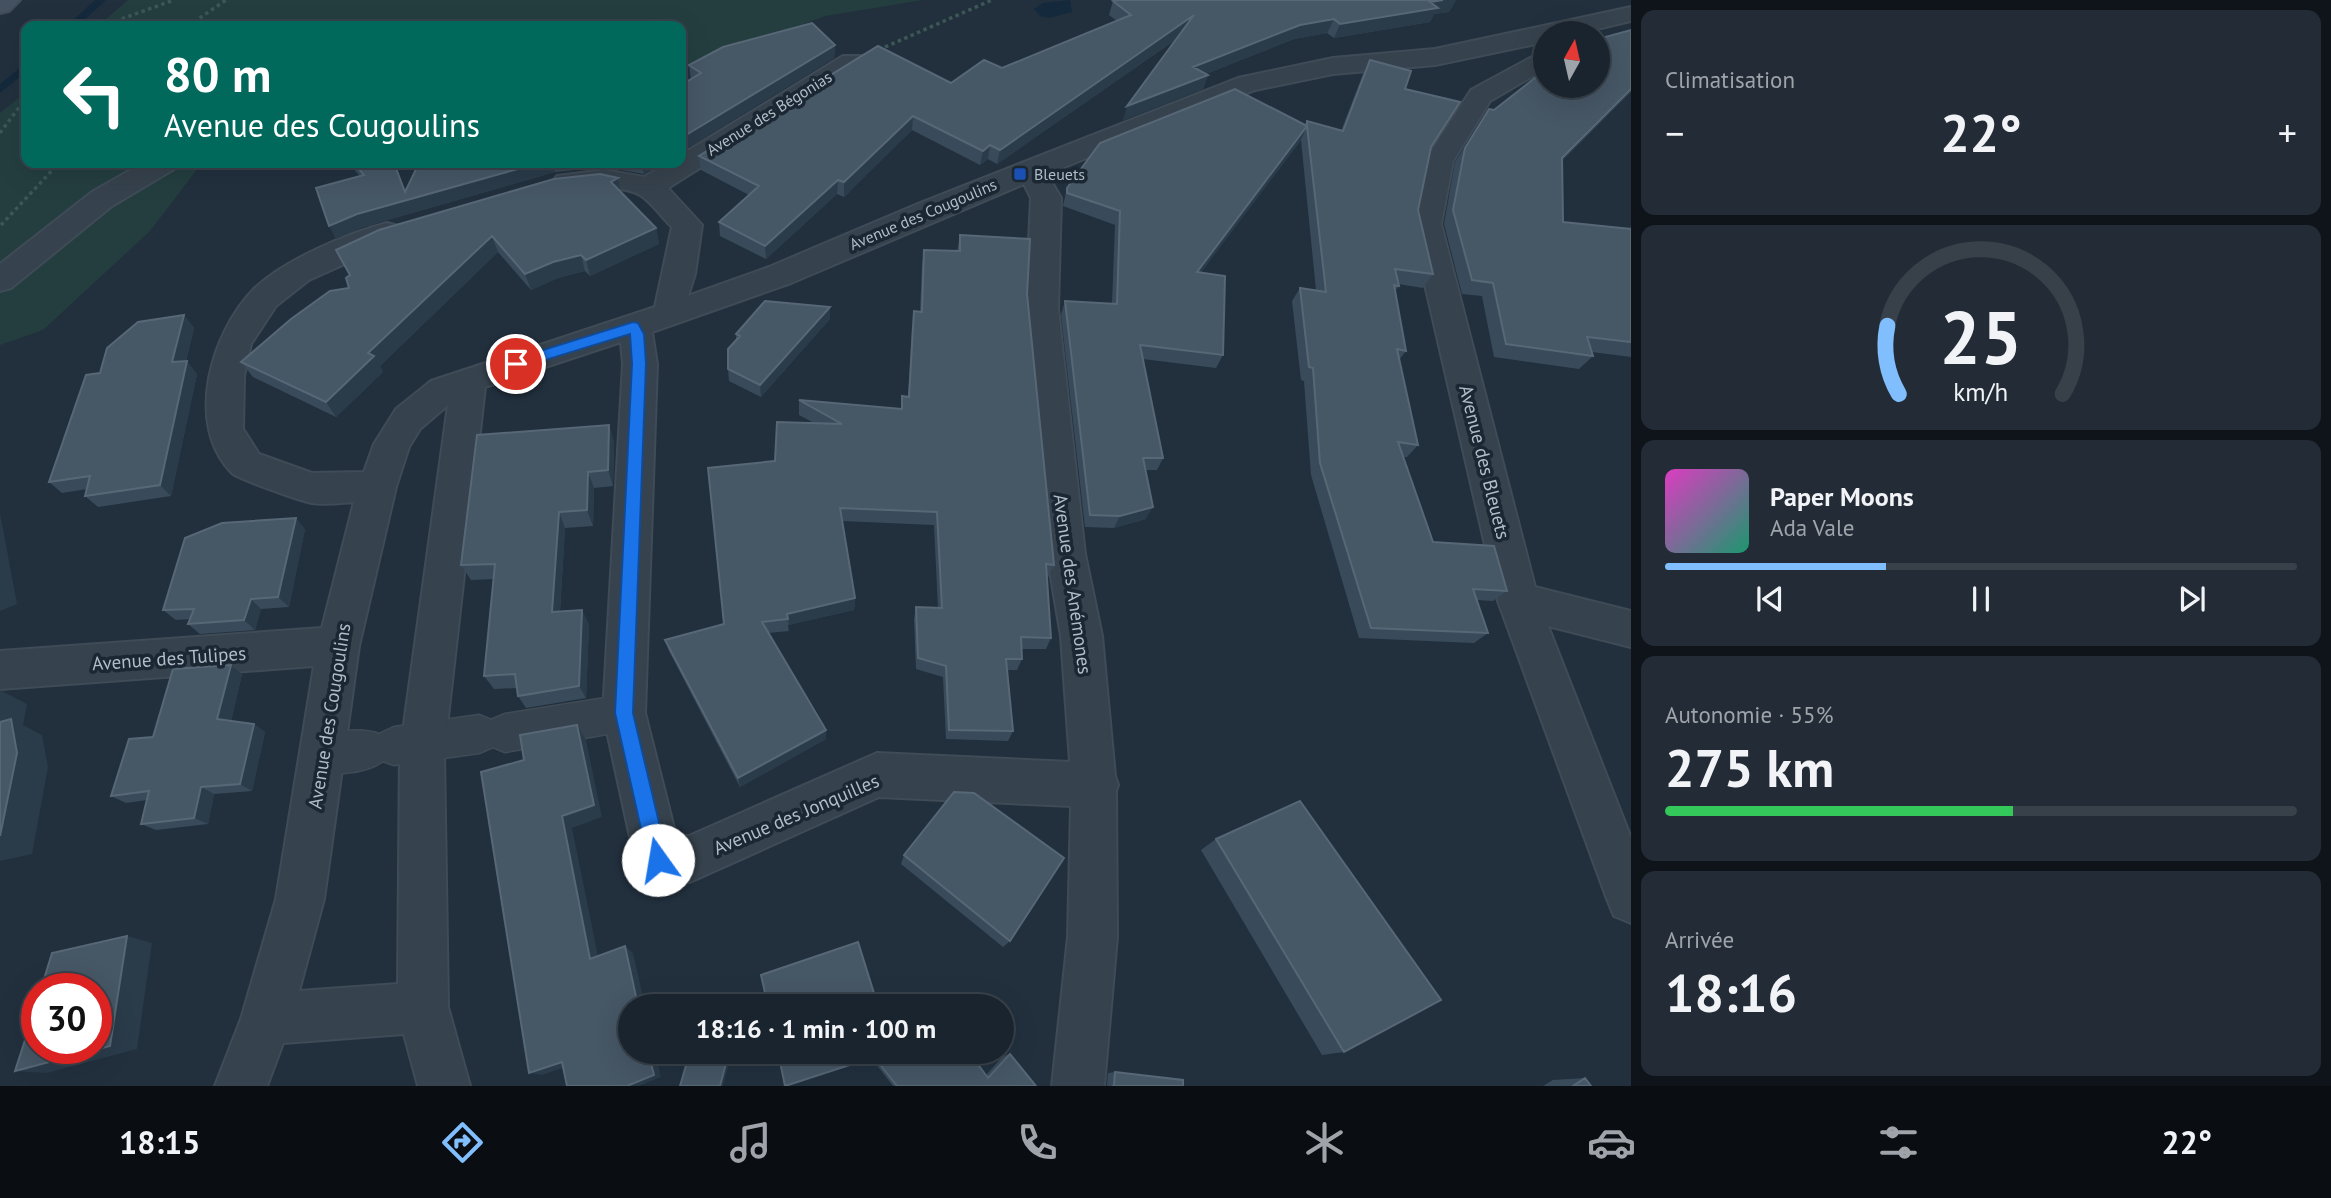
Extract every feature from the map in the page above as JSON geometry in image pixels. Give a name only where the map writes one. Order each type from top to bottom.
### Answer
[{"type":"main road","points":[[0,6],[8,0]]},
{"type":"street","name":"Avenue des Cougoulins","points":[[241,1086],[266,1019],[300,900],[338,646],[377,487],[392,444],[408,419],[443,390],[468,379],[633,327],[780,275],[1206,98],[1259,80],[1333,66],[1435,57],[1533,43]]},
{"type":"street","name":"Avenue des Bleuets","points":[[1533,50],[1480,96],[1439,161],[1426,224],[1518,601],[1631,899]]},
{"type":"street","name":"Avenue des Bégonias","points":[[686,164],[852,61]]},
{"type":"street","points":[[0,280],[102,199],[155,168]]},
{"type":"street","name":"Avenue des Bégonias","points":[[649,187],[680,168]]},
{"type":"street","name":"Avenue des Anémones","points":[[1028,172],[1040,184],[1046,198],[1042,309],[1066,554],[1077,589],[1096,785],[1088,1020],[1078,1086]]},
{"type":"street","points":[[543,188],[604,179],[649,187],[687,225],[679,274],[669,304],[674,313]]},
{"type":"street","points":[[377,487],[311,488],[246,464],[225,430],[227,376],[235,342],[265,298],[298,272],[374,237],[414,226]]},
{"type":"street","name":"Avenue des Jonquilles","points":[[633,327],[637,334],[639,364],[624,713],[658,860],[690,859],[877,775],[1096,785]]},
{"type":"street","points":[[444,1086],[423,1007],[395,746],[468,379]]},
{"type":"street","points":[[1518,601],[1631,629]]},
{"type":"street","name":"Avenue des Tulipes","points":[[0,670],[338,646]]},
{"type":"street","points":[[322,755],[492,734],[624,713]]},
{"type":"street","points":[[266,1019],[423,1007]]},
{"type":"path","points":[[116,21],[174,0]]},
{"type":"path","points":[[195,21],[226,0]]},
{"type":"path","points":[[852,61],[992,0]]},
{"type":"path","points":[[0,133],[21,105]]},
{"type":"path","points":[[0,225],[54,168]]},
{"type":"green space","points":[[128,0],[923,0],[825,16],[686,68],[686,21],[104,21]]},
{"type":"green space","points":[[21,96],[21,168],[198,168],[150,231],[43,330],[0,345],[0,113]]},
{"type":"water","points":[[1070,0],[1072,12],[1049,18],[1040,16],[1034,9],[1043,3]]},
{"type":"building","points":[[1443,0],[1430,2],[1438,8],[1340,24],[1334,19],[1300,25],[1193,67],[1208,75],[1127,106],[1194,15],[1000,150],[990,145],[983,151],[913,116],[844,182],[838,180],[765,246],[719,222],[759,186],[699,156],[878,46],[951,83],[984,60],[1002,68],[1131,15],[1113,1]]},
{"type":"building","points":[[812,23],[835,45],[686,135],[686,82],[701,73],[689,65],[723,47]]},
{"type":"building","points":[[1631,30],[1631,89],[1562,158],[1563,222],[1631,229],[1631,342],[1587,337],[1593,356],[1506,344],[1493,283],[1472,280],[1453,210],[1465,148],[1489,109],[1494,110],[1533,79],[1533,98],[1610,98],[1610,36]]},
{"type":"building","points":[[1370,60],[1411,71],[1405,89],[1460,102],[1431,147],[1418,210],[1433,274],[1395,269],[1399,286],[1394,285],[1406,351],[1397,349],[1418,445],[1398,442],[1433,542],[1494,546],[1507,591],[1473,589],[1488,633],[1371,628],[1320,463],[1313,368],[1309,367],[1300,288],[1326,292],[1307,121],[1343,131]]},
{"type":"building","points":[[1235,89],[1307,126],[1197,272],[1225,276],[1223,355],[1140,345],[1163,458],[1143,458],[1153,507],[1120,516],[1090,515],[1065,301],[1117,304],[1120,211],[1067,193],[1067,188],[1100,143]]},
{"type":"building","points":[[358,168],[396,168],[405,192],[417,168],[521,168],[357,214],[329,226],[316,188],[364,175]]},
{"type":"building","points":[[600,174],[618,178],[611,182],[656,228],[586,260],[581,255],[553,262],[525,274],[492,236],[368,353],[374,356],[326,402],[241,362],[291,319],[330,291],[349,288],[346,278],[350,275],[336,250],[379,230],[554,179]]},
{"type":"building","points":[[960,235],[1030,239],[1027,294],[1054,565],[1046,564],[1051,638],[1021,637],[1022,659],[1006,659],[1013,731],[949,730],[946,666],[918,658],[916,607],[942,608],[937,512],[840,508],[855,598],[787,614],[788,619],[762,622],[826,730],[738,778],[665,640],[724,624],[708,468],[775,461],[777,422],[842,424],[799,400],[902,409],[902,396],[909,397],[914,311],[922,312],[924,250],[960,251]]},
{"type":"building","points":[[765,301],[830,307],[760,385],[728,369],[728,349],[740,336],[736,334]]},
{"type":"building","points":[[184,315],[172,362],[187,361],[160,485],[85,496],[90,476],[49,482],[86,375],[100,373],[107,348],[138,322]]},
{"type":"building","points":[[609,425],[608,470],[588,472],[587,510],[559,512],[552,612],[582,610],[579,686],[518,696],[515,674],[484,676],[495,564],[461,565],[477,435]]},
{"type":"building","points":[[296,518],[278,597],[251,599],[244,620],[188,624],[194,609],[163,610],[185,538],[222,523]]},
{"type":"building","points":[[231,665],[217,719],[254,724],[240,784],[201,787],[194,818],[141,824],[149,791],[111,796],[129,739],[153,737],[173,669]]},
{"type":"building","points":[[11,719],[17,753],[0,836],[0,722]]},
{"type":"building","points":[[577,725],[594,805],[562,816],[590,959],[625,946],[635,994],[618,994],[618,1064],[651,1064],[654,1075],[627,1086],[567,1086],[562,1062],[529,1073],[481,772],[524,760],[520,735]]},
{"type":"building","points":[[954,792],[974,793],[1064,858],[1010,941],[904,855]]},
{"type":"building","points":[[1300,801],[1441,1000],[1344,1052],[1216,839]]},
{"type":"building","points":[[127,936],[112,1033],[112,973],[46,973],[52,953]]},
{"type":"building","points":[[858,942],[874,994],[765,994],[761,975]]},
{"type":"building","points":[[21,1052],[21,1064],[42,1064],[15,1071]]},
{"type":"building","points":[[1014,1059],[1036,1086],[897,1086],[880,1064],[978,1064],[988,1078],[1001,1064],[1014,1064]]},
{"type":"building","points":[[686,1064],[726,1064],[720,1086],[680,1086]]},
{"type":"building","points":[[780,1064],[853,1064],[785,1086]]},
{"type":"building","points":[[1115,1072],[1183,1080],[1183,1086],[1113,1086]]},
{"type":"building","points":[[1585,1078],[1591,1086],[1573,1086]]},
{"type":"waterway","points":[[78,21],[101,0]]},
{"type":"waterway","points":[[0,90],[21,71]]},
{"type":"place","name":"Bleuets","points":[[1020,174]]},
{"type":"route","points":[[516,364],[633,327],[637,334],[639,364],[624,713],[658,860]]}]
